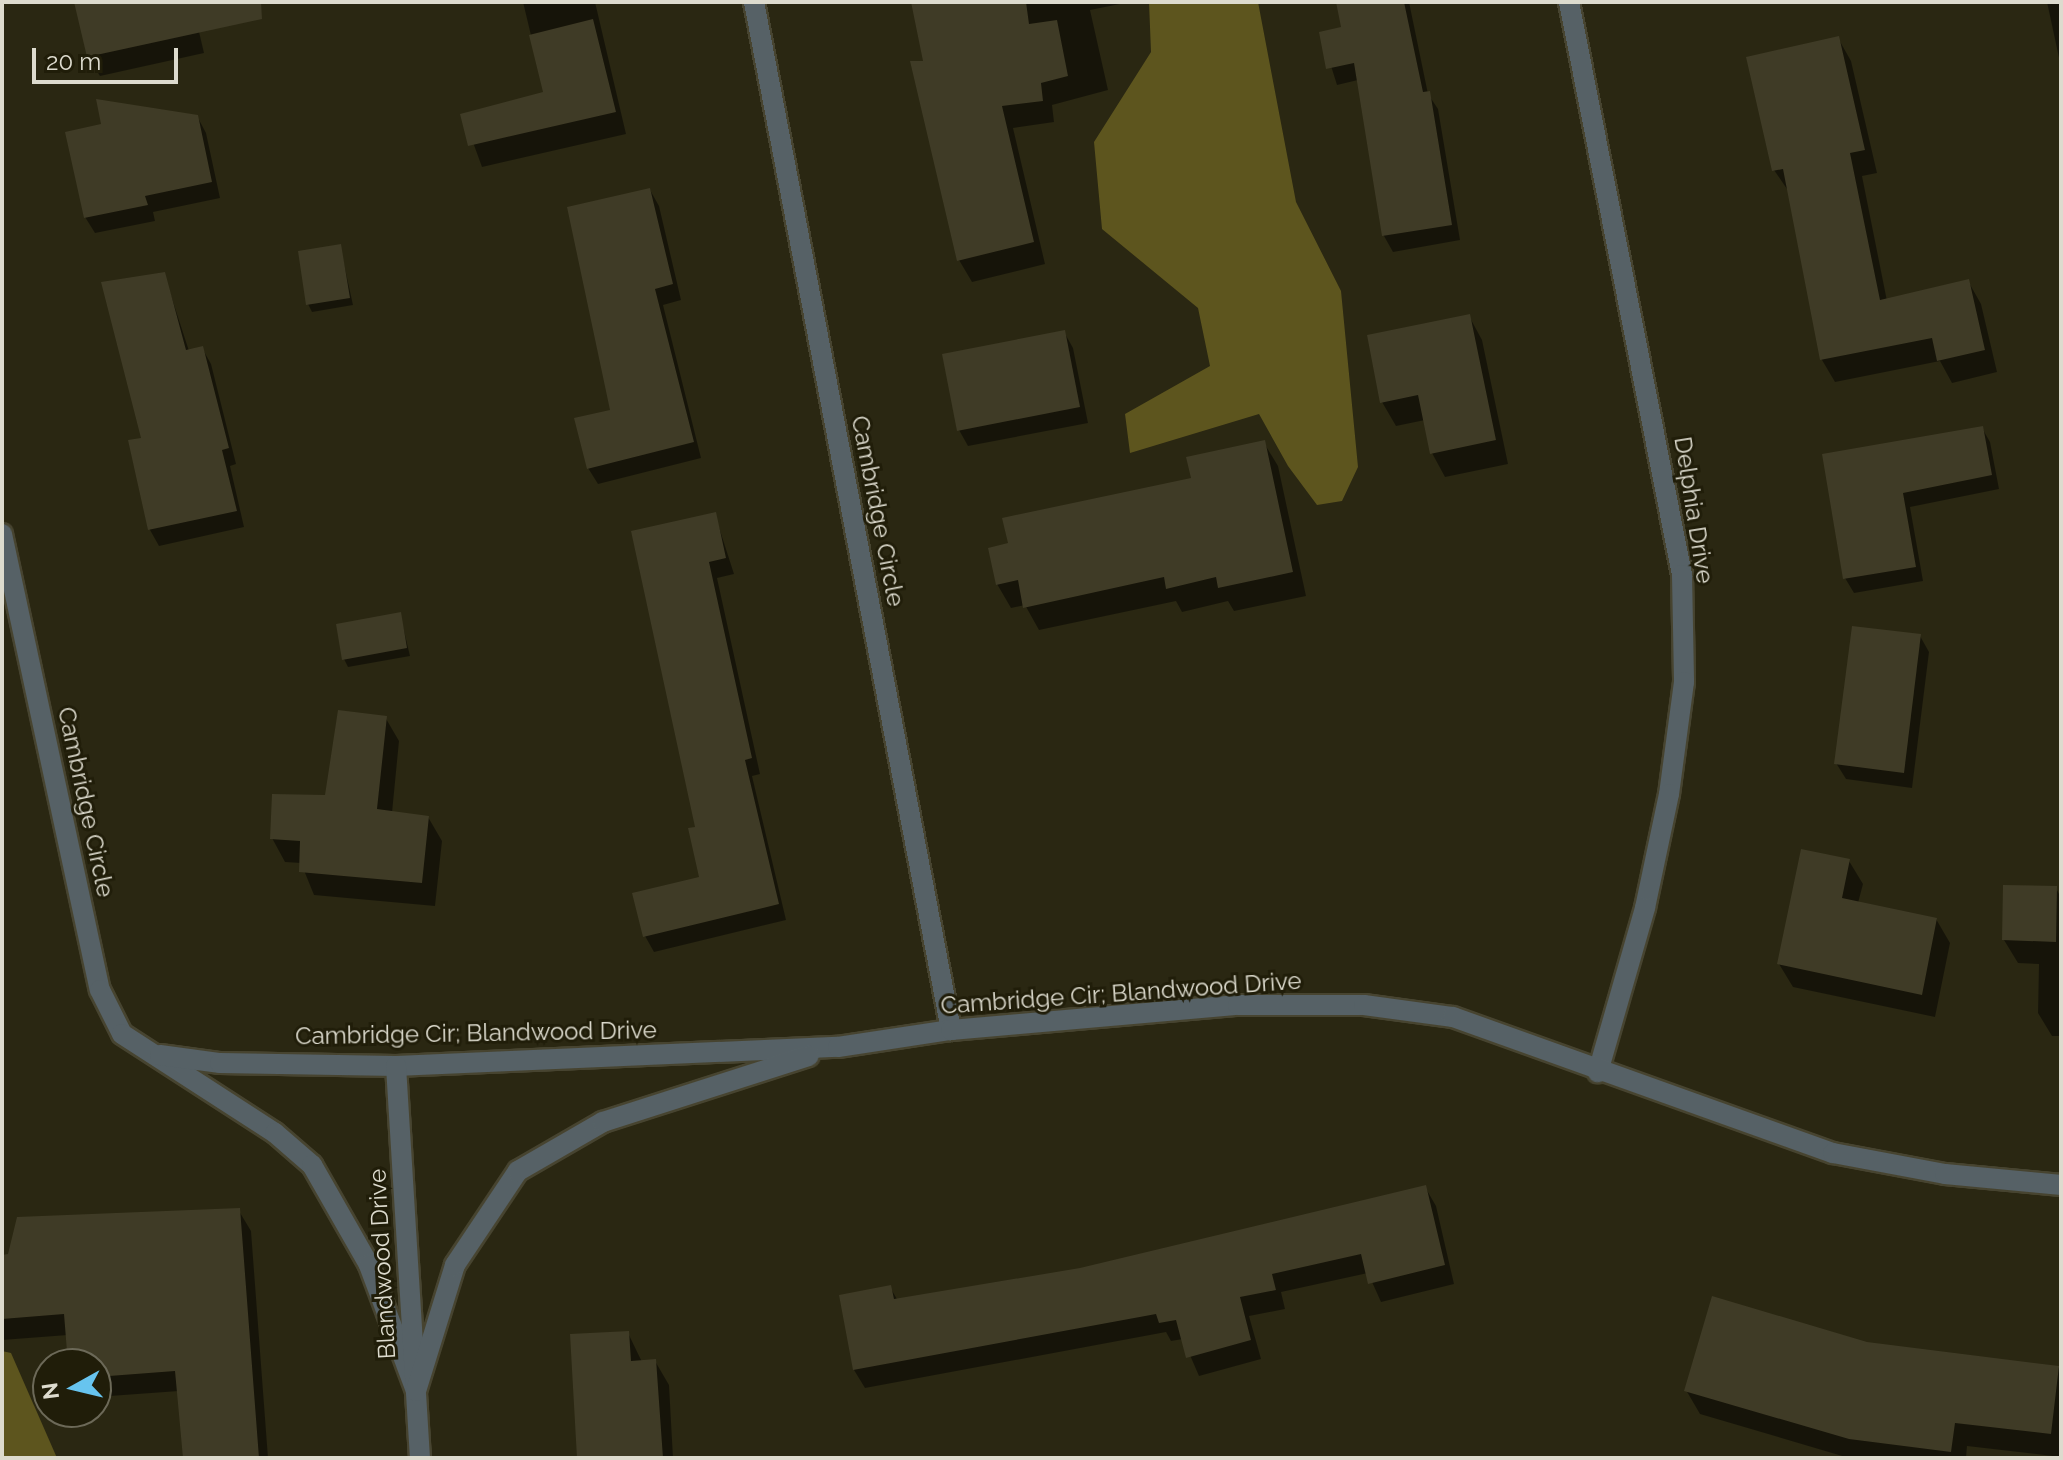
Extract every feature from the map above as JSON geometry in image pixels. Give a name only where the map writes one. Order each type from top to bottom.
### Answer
[{"type":"street","name":"Cambridge Circle","points":[[754,2],[951,1030]]},
{"type":"street","name":"Delphia Drive","points":[[1569,2],[1682,575],[1684,682],[1669,794],[1645,908],[1598,1072]]},
{"type":"street","name":"Cambridge Circle","points":[[2,534],[100,990],[122,1034],[160,1055],[275,1133],[312,1165],[369,1265],[416,1391]]},
{"type":"street","name":"Cambridge Cir; Blandwood Drive","points":[[160,1055],[220,1063],[396,1066],[838,1047],[951,1030],[1238,1005],[1364,1005],[1453,1017],[1598,1072],[1833,1153],[1945,1174],[2061,1185]]},
{"type":"street","points":[[416,1391],[455,1265],[518,1171],[603,1122],[838,1047]]},
{"type":"street","name":"Blandwood Drive","points":[[396,1066],[420,1458]]},
{"type":"shaded area","points":[[1149,2],[1258,2],[1296,202],[1341,291],[1358,467],[1342,501],[1317,505],[1288,466],[1259,414],[1130,453],[1125,414],[1210,366],[1198,308],[1102,229],[1094,142],[1151,52]]},
{"type":"shaded area","points":[[2,1351],[11,1353],[32,1401],[32,1428],[44,1428],[57,1458],[2,1458]]},
{"type":"building","points":[[74,2],[261,2],[262,19],[87,57]]},
{"type":"building","points":[[911,2],[1026,2],[1029,24],[1057,20],[1068,76],[1041,83],[1043,101],[1002,106],[1034,242],[957,261],[910,61],[923,61]]},
{"type":"building","points":[[1336,2],[1404,2],[1423,92],[1430,91],[1452,225],[1382,236],[1354,63],[1326,69],[1319,32],[1341,27]]},
{"type":"building","points":[[593,19],[616,112],[468,146],[460,114],[543,92],[529,35]]},
{"type":"building","points":[[1839,36],[1865,150],[1850,153],[1880,300],[1969,279],[1985,350],[1937,361],[1932,338],[1820,360],[1783,169],[1772,171],[1746,57]]},
{"type":"building","points":[[96,99],[198,115],[212,182],[145,196],[148,205],[84,218],[65,132],[101,124]]},
{"type":"building","points":[[650,188],[673,284],[655,289],[694,442],[587,469],[574,418],[610,410],[567,207]]},
{"type":"building","points":[[341,244],[350,298],[306,305],[298,251]]},
{"type":"building","points":[[165,272],[186,350],[203,346],[229,448],[222,450],[237,511],[148,530],[128,440],[141,438],[101,282]]},
{"type":"building","points":[[1470,314],[1496,440],[1430,454],[1418,395],[1380,403],[1367,335]]},
{"type":"building","points":[[1065,330],[1080,407],[957,431],[942,354]]},
{"type":"building","points":[[1983,426],[1992,475],[1903,493],[1916,567],[1843,579],[1822,454]]},
{"type":"building","points":[[1265,440],[1293,572],[1218,588],[1216,577],[1166,589],[1164,577],[1023,608],[1018,580],[996,585],[988,548],[1008,543],[1002,518],[1191,478],[1186,457]]},
{"type":"building","points":[[716,512],[726,558],[709,562],[752,758],[745,760],[779,904],[643,937],[632,893],[699,877],[688,828],[695,827],[631,531]]},
{"type":"building","points":[[401,612],[407,648],[342,660],[336,624]]},
{"type":"building","points":[[1852,626],[1921,634],[1904,773],[1834,764]]},
{"type":"building","points":[[338,710],[387,716],[377,809],[429,816],[422,883],[299,872],[300,841],[270,839],[272,794],[325,795]]},
{"type":"building","points":[[1801,849],[1850,859],[1842,898],[1937,918],[1922,995],[1777,964]]},
{"type":"building","points":[[2003,885],[2057,886],[2056,942],[2002,940]]},
{"type":"building","points":[[1426,1185],[1445,1265],[1368,1284],[1361,1254],[1272,1274],[1276,1290],[1240,1297],[1251,1340],[1186,1358],[1176,1320],[1159,1323],[1156,1314],[853,1370],[839,1295],[891,1285],[894,1299],[1080,1268]]},
{"type":"building","points":[[240,1208],[259,1458],[183,1458],[175,1371],[112,1376],[112,1348],[67,1348],[64,1314],[2,1319],[2,1255],[8,1254],[17,1217]]},
{"type":"building","points":[[1712,1296],[1867,1342],[2059,1366],[2051,1434],[1955,1423],[1951,1452],[1849,1439],[1684,1391]]},
{"type":"building","points":[[629,1331],[631,1361],[656,1359],[663,1458],[577,1458],[570,1334]]}]
